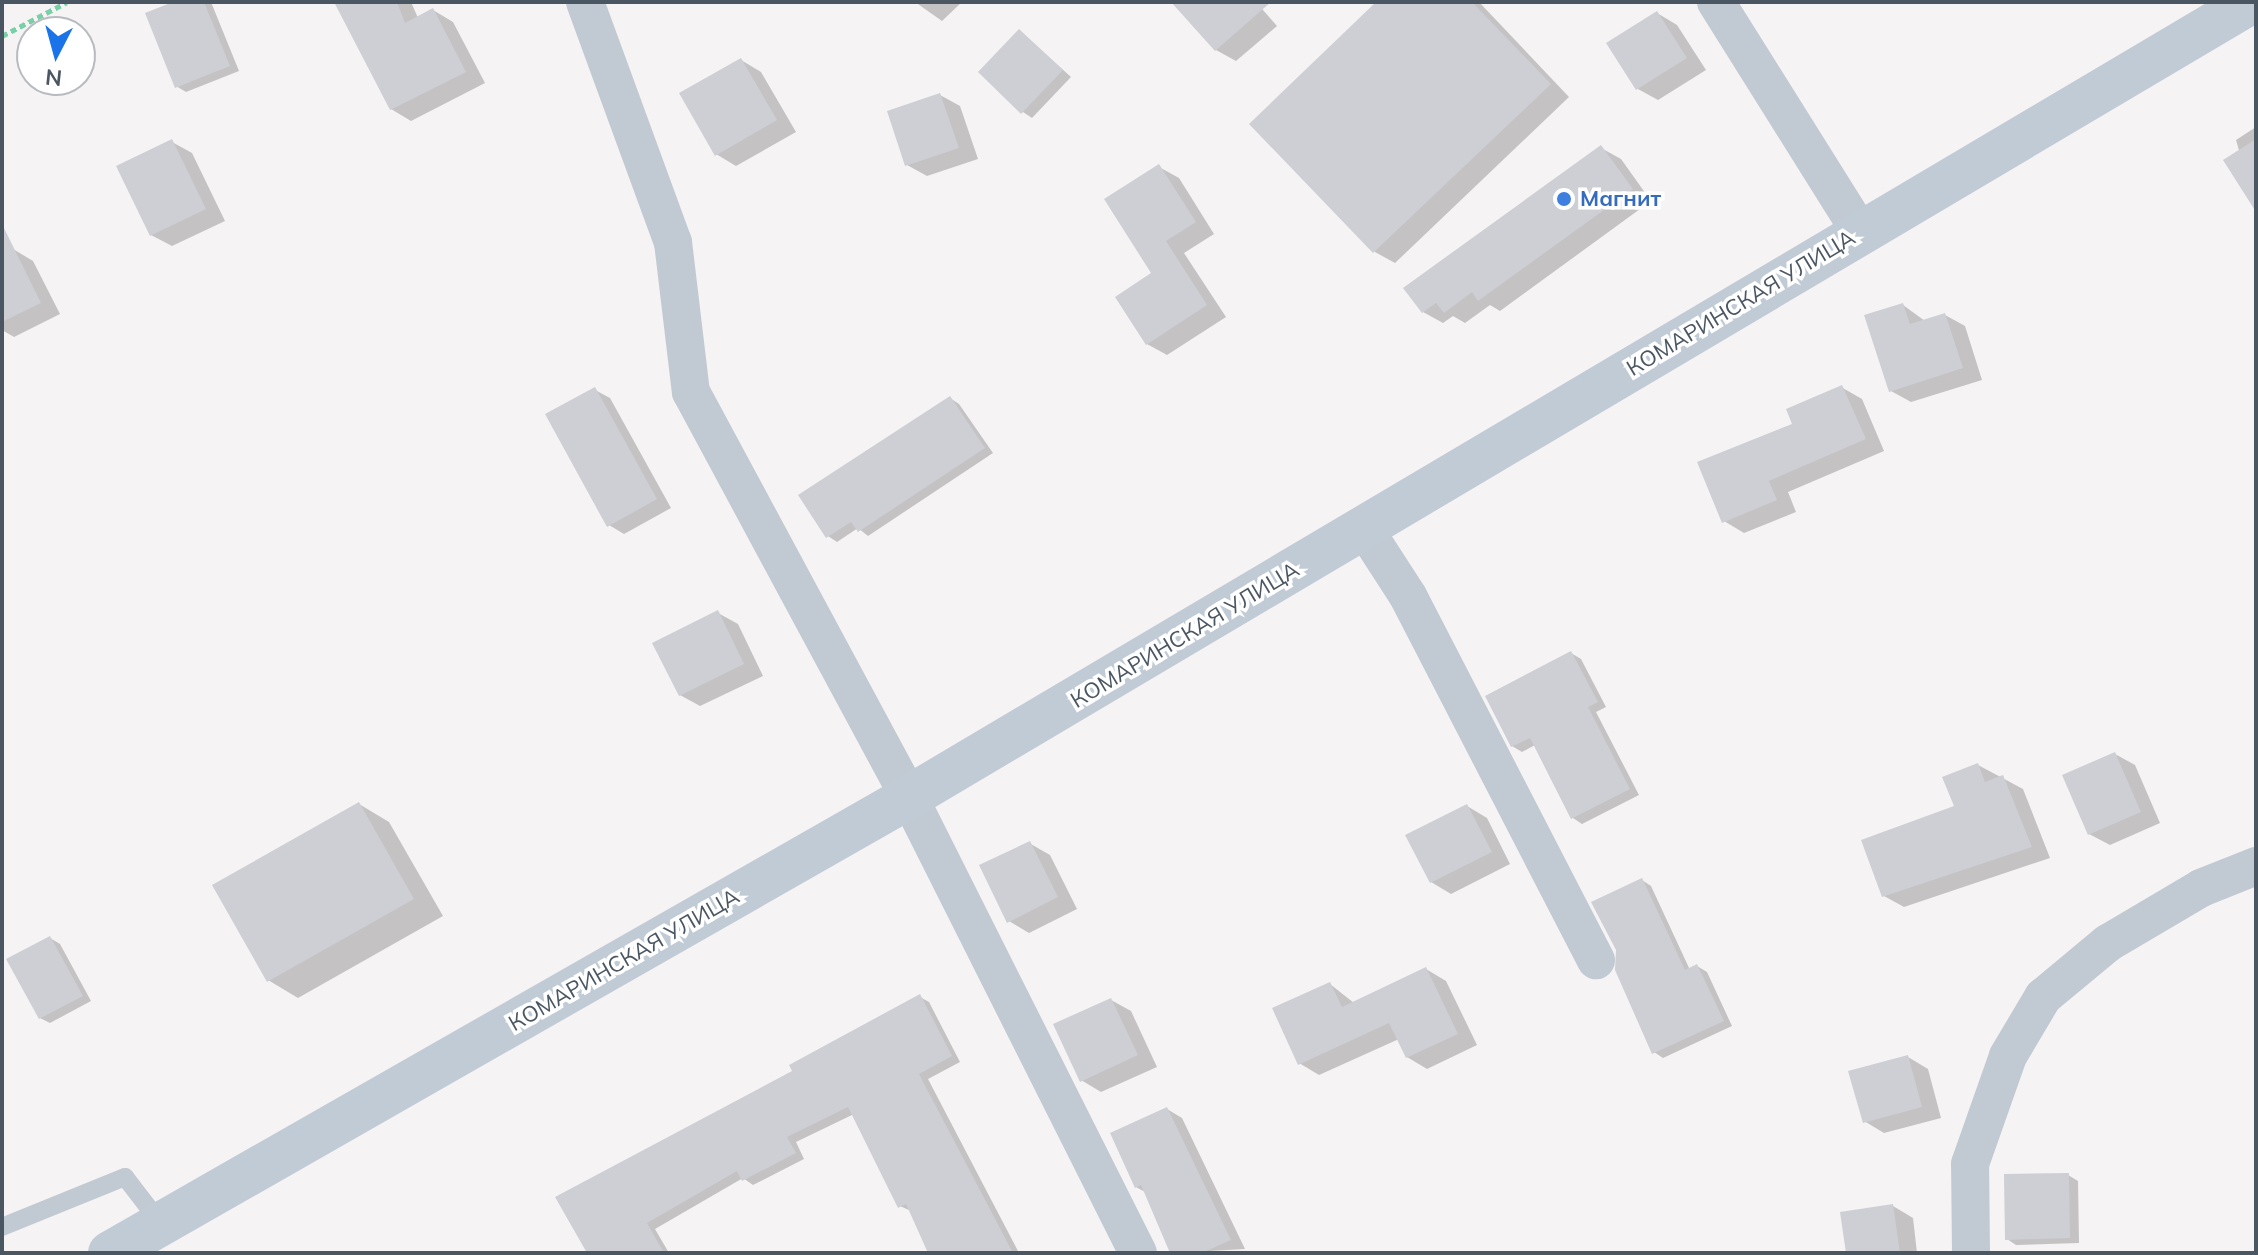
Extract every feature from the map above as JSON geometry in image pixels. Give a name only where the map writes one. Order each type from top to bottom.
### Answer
[{"type":"street","points":[[585,2],[673,242],[691,392],[909,797],[1138,1253]]},
{"type":"street","points":[[1716,2],[1860,232]]},
{"type":"street","name":"КОМАРИНСКАЯ УЛИЦА","points":[[110,1253],[909,797],[2251,2]]},
{"type":"street","points":[[1364,528],[1408,596],[1596,960]]},
{"type":"street","points":[[1971,1253],[1970,1164],[2008,1056],[2043,997],[2108,943],[2201,888],[2256,866]]},
{"type":"lane","points":[[2,1227],[125,1177],[161,1224]]},
{"type":"path","points":[[2,36],[67,2]]},
{"type":"building","points":[[173,2],[204,2],[230,66],[175,88],[145,13]]},
{"type":"building","points":[[334,2],[397,2],[405,23],[433,8],[466,72],[390,110]]},
{"type":"building","points":[[1171,2],[1271,2],[1215,51]]},
{"type":"building","points":[[1376,2],[1472,2],[1551,84],[1373,253],[1249,124]]},
{"type":"building","points":[[1657,11],[1687,58],[1636,90],[1606,43]]},
{"type":"building","points":[[1019,29],[1063,70],[1021,114],[978,72]]},
{"type":"building","points":[[741,58],[777,120],[715,156],[679,93]]},
{"type":"building","points":[[940,93],[959,148],[905,166],[887,111]]},
{"type":"building","points":[[172,139],[206,209],[150,236],[116,166]]},
{"type":"building","points":[[2256,139],[2256,212],[2223,160]]},
{"type":"building","points":[[1601,145],[1633,189],[1478,301],[1472,292],[1444,313],[1436,303],[1422,313],[1403,288]]},
{"type":"building","points":[[1159,164],[1196,222],[1166,241],[1207,305],[1146,345],[1115,297],[1151,273],[1104,199]]},
{"type":"building","points":[[2,224],[41,303],[2,322]]},
{"type":"building","points":[[1903,303],[1910,324],[1945,313],[1963,368],[1889,392],[1864,315]]},
{"type":"building","points":[[1842,385],[1866,439],[1769,481],[1777,500],[1722,523],[1697,462],[1792,424],[1786,409]]},
{"type":"building","points":[[595,387],[657,499],[607,527],[545,414]]},
{"type":"building","points":[[950,396],[985,448],[858,532],[851,522],[826,538],[798,495]]},
{"type":"building","points":[[718,610],[744,664],[679,696],[652,643]]},
{"type":"building","points":[[1571,651],[1598,702],[1588,707],[1630,789],[1571,819],[1530,738],[1511,747],[1485,696]]},
{"type":"building","points":[[2115,752],[2141,812],[2088,835],[2062,775]]},
{"type":"building","points":[[1978,763],[1985,782],[2003,775],[2032,847],[1882,897],[1861,840],[1954,806],[1942,777]]},
{"type":"building","points":[[359,802],[414,899],[267,982],[212,885]]},
{"type":"building","points":[[1467,804],[1492,852],[1430,883],[1405,835]]},
{"type":"building","points":[[1030,841],[1058,897],[1007,923],[979,865]]},
{"type":"building","points":[[1642,878],[1685,970],[1697,964],[1724,1021],[1652,1054],[1615,970],[1616,950],[1591,902]]},
{"type":"building","points":[[50,936],[83,996],[39,1019],[6,959]]},
{"type":"building","points":[[1426,967],[1458,1034],[1406,1058],[1389,1023],[1298,1065],[1272,1008],[1330,982],[1342,1007]]},
{"type":"building","points":[[920,994],[952,1056],[919,1074],[1013,1253],[928,1253],[906,1204],[898,1208],[848,1107],[787,1137],[796,1153],[742,1181],[737,1171],[647,1223],[664,1253],[587,1253],[555,1197],[792,1071],[789,1065]]},
{"type":"building","points":[[1111,998],[1138,1055],[1080,1082],[1053,1024]]},
{"type":"building","points":[[1908,1055],[1922,1107],[1863,1123],[1848,1071]]},
{"type":"building","points":[[1167,1107],[1231,1240],[1202,1253],[1170,1253],[1141,1185],[1135,1188],[1110,1133]]},
{"type":"building","points":[[2069,1173],[2070,1238],[2005,1240],[2004,1174]]},
{"type":"building","points":[[1893,1204],[1900,1253],[1846,1253],[1840,1212]]},
{"type":"place","name":"Магнит","points":[[1564,199]]}]
